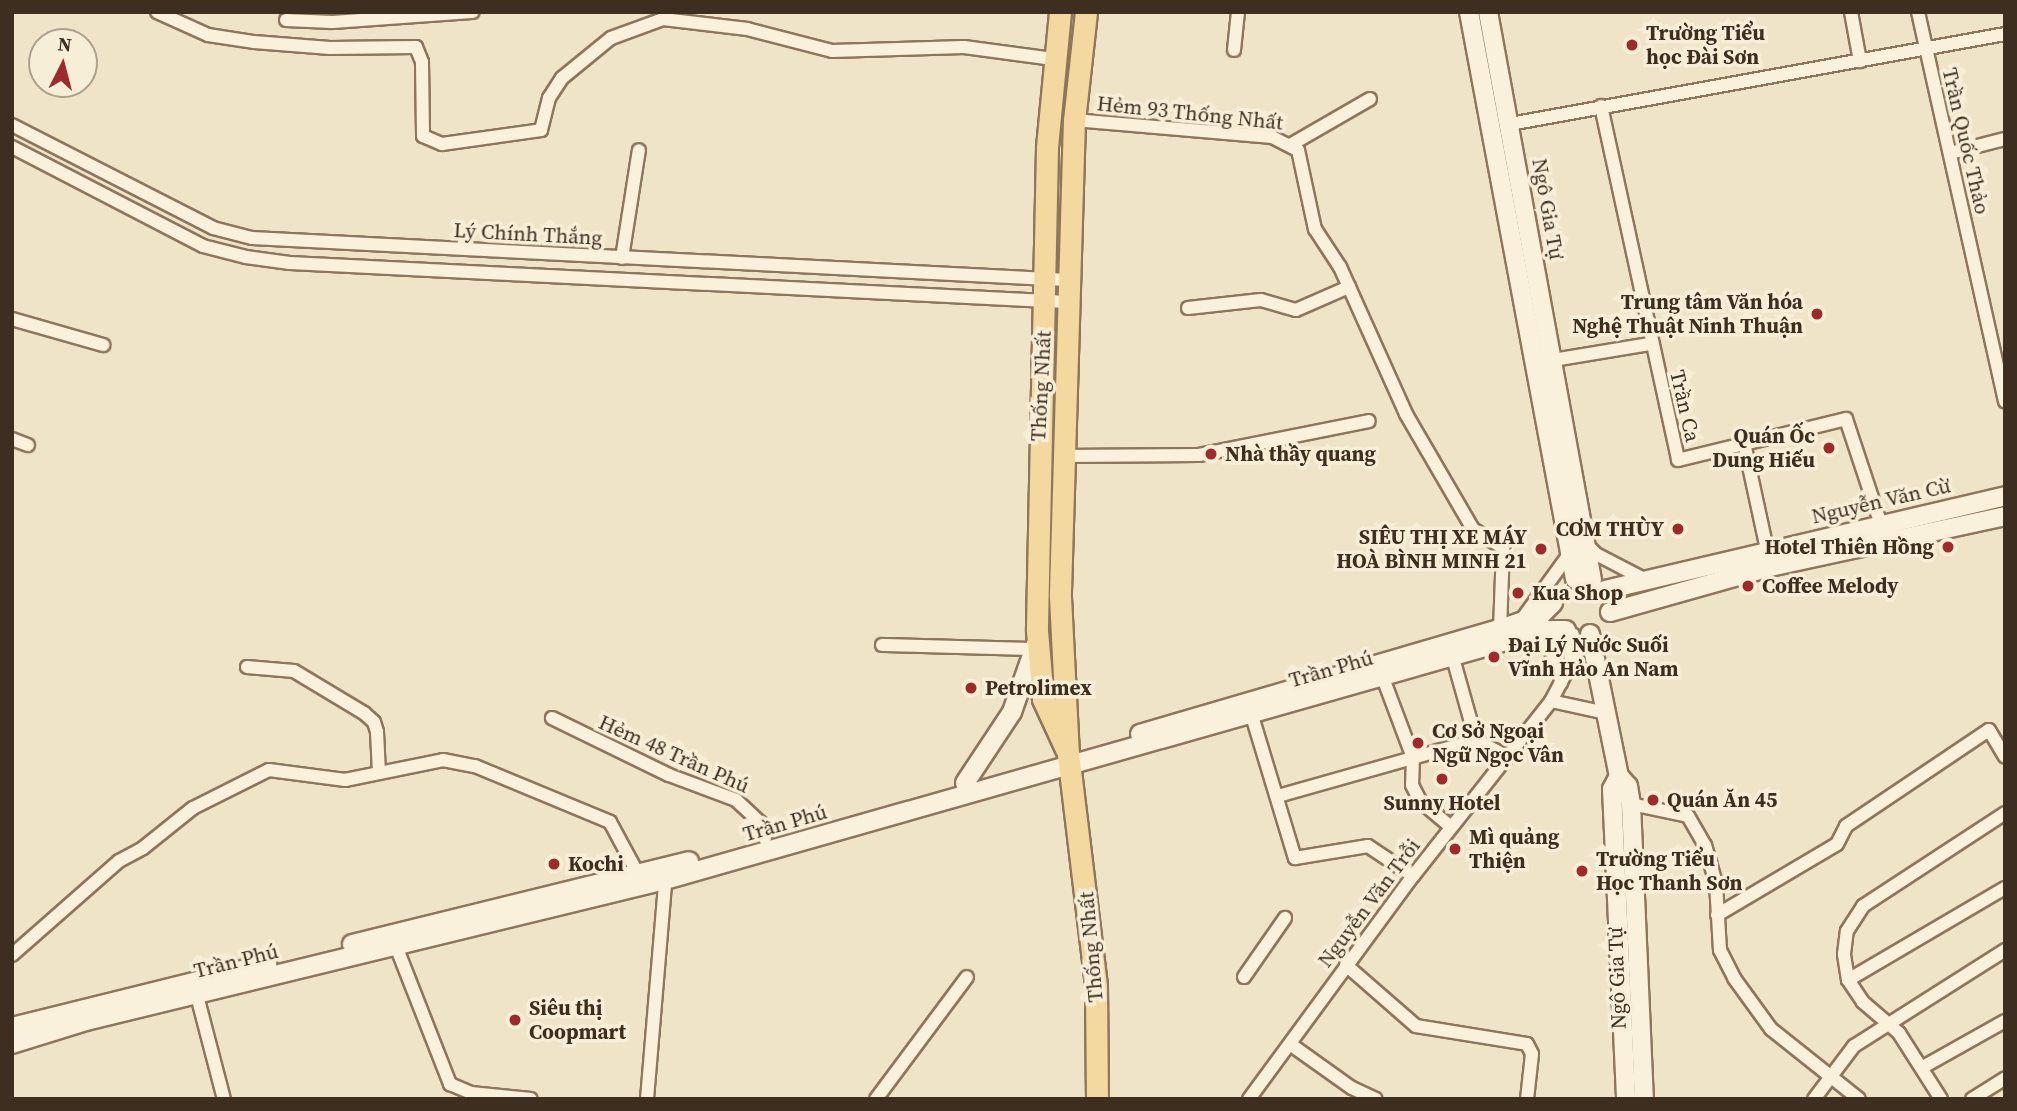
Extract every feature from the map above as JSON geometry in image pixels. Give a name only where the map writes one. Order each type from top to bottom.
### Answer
[{"type":"main road","name":"Thống Nhất","points":[[1060,12],[1049,116],[1045,300],[1037,453],[1036,640],[1043,699],[1069,760]]},
{"type":"main road","name":"Thống Nhất","points":[[1086,12],[1074,120],[1062,456],[1061,631],[1069,760],[1096,986],[1097,1099]]},
{"type":"main road","name":"Ngô Gia Tự","points":[[1469,12],[1510,230],[1545,361]]},
{"type":"main road","name":"Ngô Gia Tự","points":[[1488,12],[1528,227],[1556,427],[1578,548],[1590,583]]},
{"type":"main road","points":[[1049,116],[1074,120]]},
{"type":"main road","points":[[1489,128],[1510,124]]},
{"type":"main road","points":[[1510,230],[1528,227]]},
{"type":"main road","points":[[1037,453],[1062,456]]},
{"type":"main road","name":"Nguyễn Văn Cừ","points":[[1590,583],[1647,580],[1769,559],[1884,533],[2005,496]]},
{"type":"main road","name":"Nguyễn Văn Cừ","points":[[1884,533],[2005,516]]},
{"type":"main road","name":"Nguyễn Văn Cừ","points":[[1610,612],[1769,559]]},
{"type":"main road","points":[[1590,583],[1610,612],[1603,626],[1576,632],[1556,619],[1553,603],[1560,587],[1590,583]]},
{"type":"main road","name":"Trần Phú","points":[[15,1031],[666,874],[1524,629],[1553,603]]},
{"type":"main road","name":"Trần Phú","points":[[1250,708],[1383,678],[1500,629],[1576,632]]},
{"type":"main road","points":[[965,783],[1012,712],[1036,640],[1061,631]]},
{"type":"main road","name":"Ngô Gia Tự","points":[[1576,632],[1606,713],[1619,776],[1628,786],[1631,804],[1644,1099]]},
{"type":"main road","name":"Trần Phú","points":[[393,940],[638,874],[666,874],[765,839],[965,783],[1069,760]]},
{"type":"main road","name":"Ngô Gia Tự","points":[[1619,776],[1612,789],[1626,1099]]},
{"type":"street","points":[[157,12],[186,28],[220,37],[330,48],[416,47],[422,62],[423,136],[442,144],[541,130],[549,98],[562,78],[629,28],[662,16],[747,29],[832,51],[964,47],[1053,59]]},
{"type":"street","points":[[286,20],[473,12]]},
{"type":"street","points":[[1234,50],[1238,12]]},
{"type":"street","points":[[1851,12],[1860,61]]},
{"type":"street","name":"Trần Quốc Thảo","points":[[1918,12],[2005,401]]},
{"type":"street","points":[[1510,124],[2005,34]]},
{"type":"street","points":[[1292,144],[1370,99]]},
{"type":"street","name":"Trần Ca","points":[[1601,106],[1650,344],[1678,460],[1846,419],[1884,533]]},
{"type":"street","name":"Hẻm 93 Thống Nhất","points":[[1074,120],[1272,137],[1292,144],[1298,150],[1315,229],[1340,267],[1406,414],[1468,522],[1503,548],[1500,629]]},
{"type":"street","name":"Lý Chính Thắng","points":[[12,125],[214,228],[252,238],[1068,280]]},
{"type":"street","points":[[1950,153],[2005,139]]},
{"type":"street","name":"Lý Chính Thắng","points":[[12,147],[203,246],[246,257],[1067,302]]},
{"type":"street","points":[[622,258],[639,150]]},
{"type":"street","points":[[246,257],[252,238]]},
{"type":"street","points":[[781,287],[782,266]]},
{"type":"street","points":[[1188,308],[1261,300],[1296,310],[1349,287]]},
{"type":"street","points":[[12,319],[103,345]]},
{"type":"street","points":[[1545,361],[1650,344]]},
{"type":"street","points":[[1062,456],[1199,455],[1369,421]]},
{"type":"street","points":[[12,439],[28,445]]},
{"type":"street","points":[[1744,443],[1769,559]]},
{"type":"street","points":[[1561,686],[1559,664],[1550,650],[1524,629],[1578,548],[1647,580]]},
{"type":"street","name":"Nguyễn Văn Trỗi","points":[[1249,1099],[1413,876],[1551,701],[1561,686],[1572,657],[1576,632]]},
{"type":"street","points":[[882,645],[1036,640]]},
{"type":"street","points":[[1451,651],[1476,740]]},
{"type":"street","points":[[247,667],[294,671],[374,722],[379,773]]},
{"type":"street","points":[[1383,678],[1413,758],[1412,785],[1420,801],[1451,827]]},
{"type":"street","points":[[1551,701],[1606,713]]},
{"type":"street","points":[[1250,708],[1295,858],[1368,846],[1413,876]]},
{"type":"street","name":"Hẻm 48 Trần Phú","points":[[552,718],[669,775],[736,800],[761,822],[765,839]]},
{"type":"street","points":[[1717,915],[1837,844],[1846,826],[1989,730],[2005,757]]},
{"type":"street","points":[[1278,796],[1476,740],[1506,756]]},
{"type":"street","points":[[12,955],[112,866],[143,848],[193,808],[253,776],[285,769],[345,780],[443,760],[488,771],[610,822],[638,874]]},
{"type":"street","points":[[1631,804],[1688,817],[1706,846],[1716,883],[1720,950],[1734,978],[1771,1029],[1831,1074],[1859,1099]]},
{"type":"street","points":[[1941,1099],[1923,1068],[1886,1022],[1863,1002],[1848,980],[1844,954],[1847,931],[1863,906],[2005,813]]},
{"type":"street","points":[[647,1099],[666,874]]},
{"type":"street","points":[[1848,980],[2005,888]]},
{"type":"street","points":[[1244,977],[1285,918]]},
{"type":"street","points":[[393,940],[443,1072],[458,1095],[531,1099]]},
{"type":"street","points":[[1814,1099],[1854,1046],[1886,1022],[2005,950]]},
{"type":"street","points":[[1346,965],[1416,1026],[1527,1044],[1532,1054],[1527,1099]]},
{"type":"street","points":[[882,1097],[967,977]]},
{"type":"street","points":[[195,988],[224,1099]]},
{"type":"street","points":[[1923,1068],[2005,1021]]},
{"type":"street","points":[[1290,1044],[1352,1088],[1376,1099]]},
{"type":"street","points":[[1972,1099],[2005,1078]]},
{"type":"place","name":"Trường Tiểu học Đài Sơn","points":[[1632,45]]},
{"type":"place","name":"Trung tâm Văn hóa Nghệ Thuật Ninh Thuận","points":[[1817,314]]},
{"type":"place","name":"Quán Ốc Dung Hiếu","points":[[1829,448]]},
{"type":"place","name":"Nhà thầy quang","points":[[1211,454]]},
{"type":"place","name":"CƠM THÙY","points":[[1678,529]]},
{"type":"place","name":"Hotel Thiên Hồng","points":[[1948,547]]},
{"type":"place","name":"SIÊU THỊ XE MÁY HOÀ BÌNH MINH 21","points":[[1541,549]]},
{"type":"place","name":"Coffee Melody","points":[[1748,586]]},
{"type":"place","name":"Kua Shop","points":[[1518,593]]},
{"type":"place","name":"Đại Lý Nước Suối Vĩnh Hảo An Nam","points":[[1494,657]]},
{"type":"place","name":"Petrolimex","points":[[971,688]]},
{"type":"place","name":"Cơ Sở Ngoại Ngữ Ngọc Vân","points":[[1418,743]]},
{"type":"place","name":"Sunny Hotel","points":[[1442,779]]},
{"type":"place","name":"Quán Ăn 45","points":[[1653,800]]},
{"type":"place","name":"Mì quảng Thiện","points":[[1455,849]]},
{"type":"place","name":"Kochi","points":[[554,864]]},
{"type":"place","name":"Trường Tiểu Học Thanh Sơn","points":[[1582,871]]},
{"type":"place","name":"Siêu thị Coopmart","points":[[515,1020]]}]
